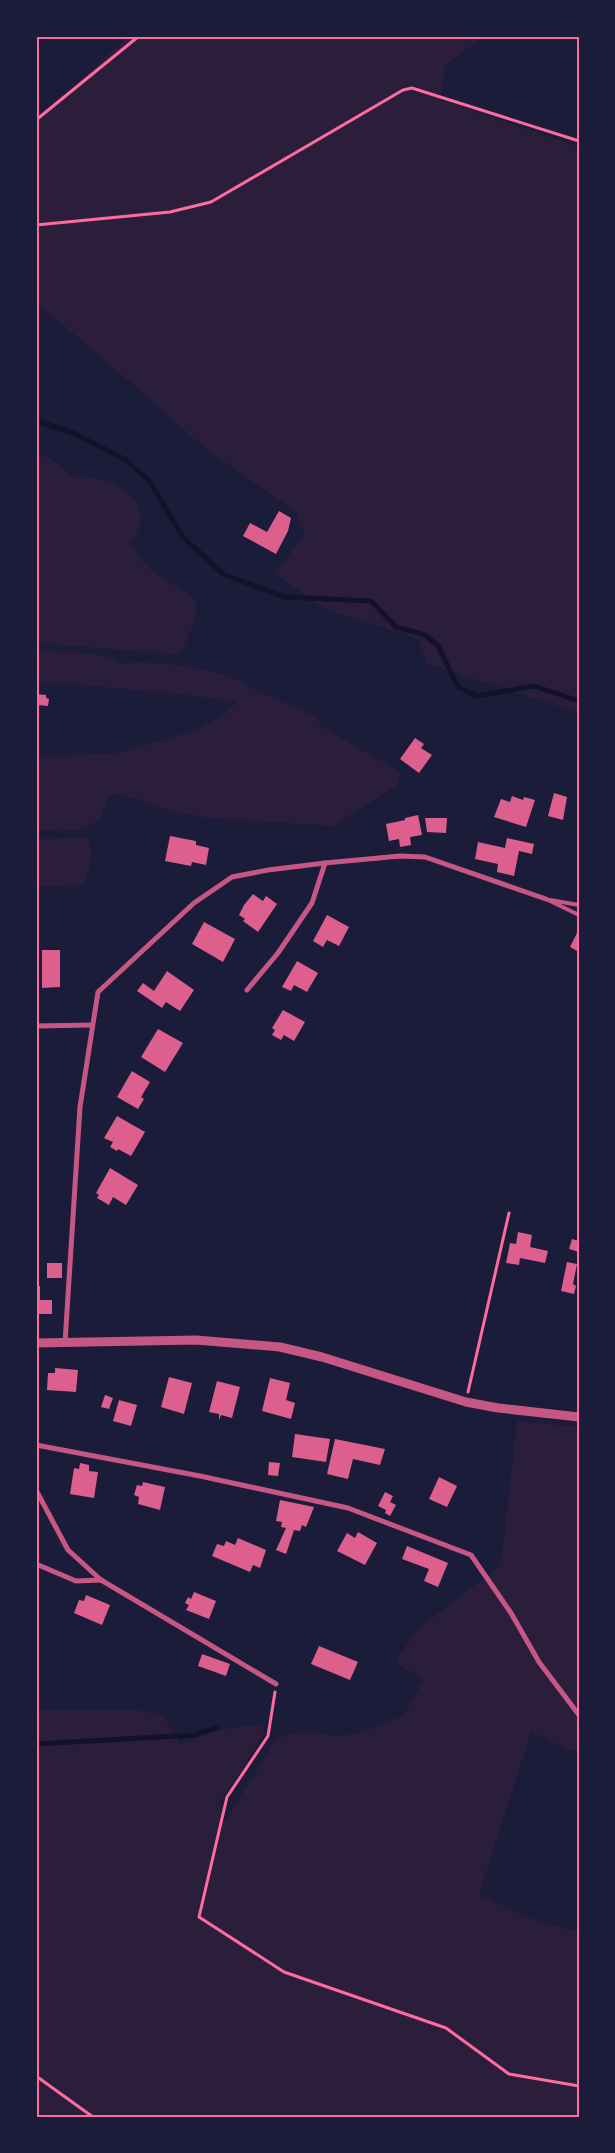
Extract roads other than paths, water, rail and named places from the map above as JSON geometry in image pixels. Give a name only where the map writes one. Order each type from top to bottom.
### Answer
[{"type":"street","points":[[64,1343],[80,1107],[91,1025],[98,992],[194,903],[232,877],[268,870],[400,856],[424,858],[546,899]]},
{"type":"street","points":[[248,990],[278,953],[312,902],[325,863]]},
{"type":"street","points":[[36,1026],[91,1025]]},
{"type":"street","points":[[36,1344],[196,1340],[280,1346],[322,1357],[466,1402],[498,1408],[579,1417]]},
{"type":"street","points":[[36,1445],[200,1476],[348,1508],[471,1555],[511,1613],[539,1662],[579,1715]]},
{"type":"street","points":[[36,1490],[68,1550],[101,1580],[276,1684]]},
{"type":"street","points":[[36,1564],[76,1581],[101,1580]]},
{"type":"lane","points":[[546,899],[579,905]]},
{"type":"lane","points":[[546,899],[579,915]]},
{"type":"waterway","points":[[36,421],[74,433],[126,460],[149,481],[183,537],[223,574],[284,597],[371,601],[396,627],[425,635],[438,646],[458,687],[477,696],[534,686],[579,701]]},
{"type":"waterway","points":[[36,1744],[194,1735],[216,1728]]}]
